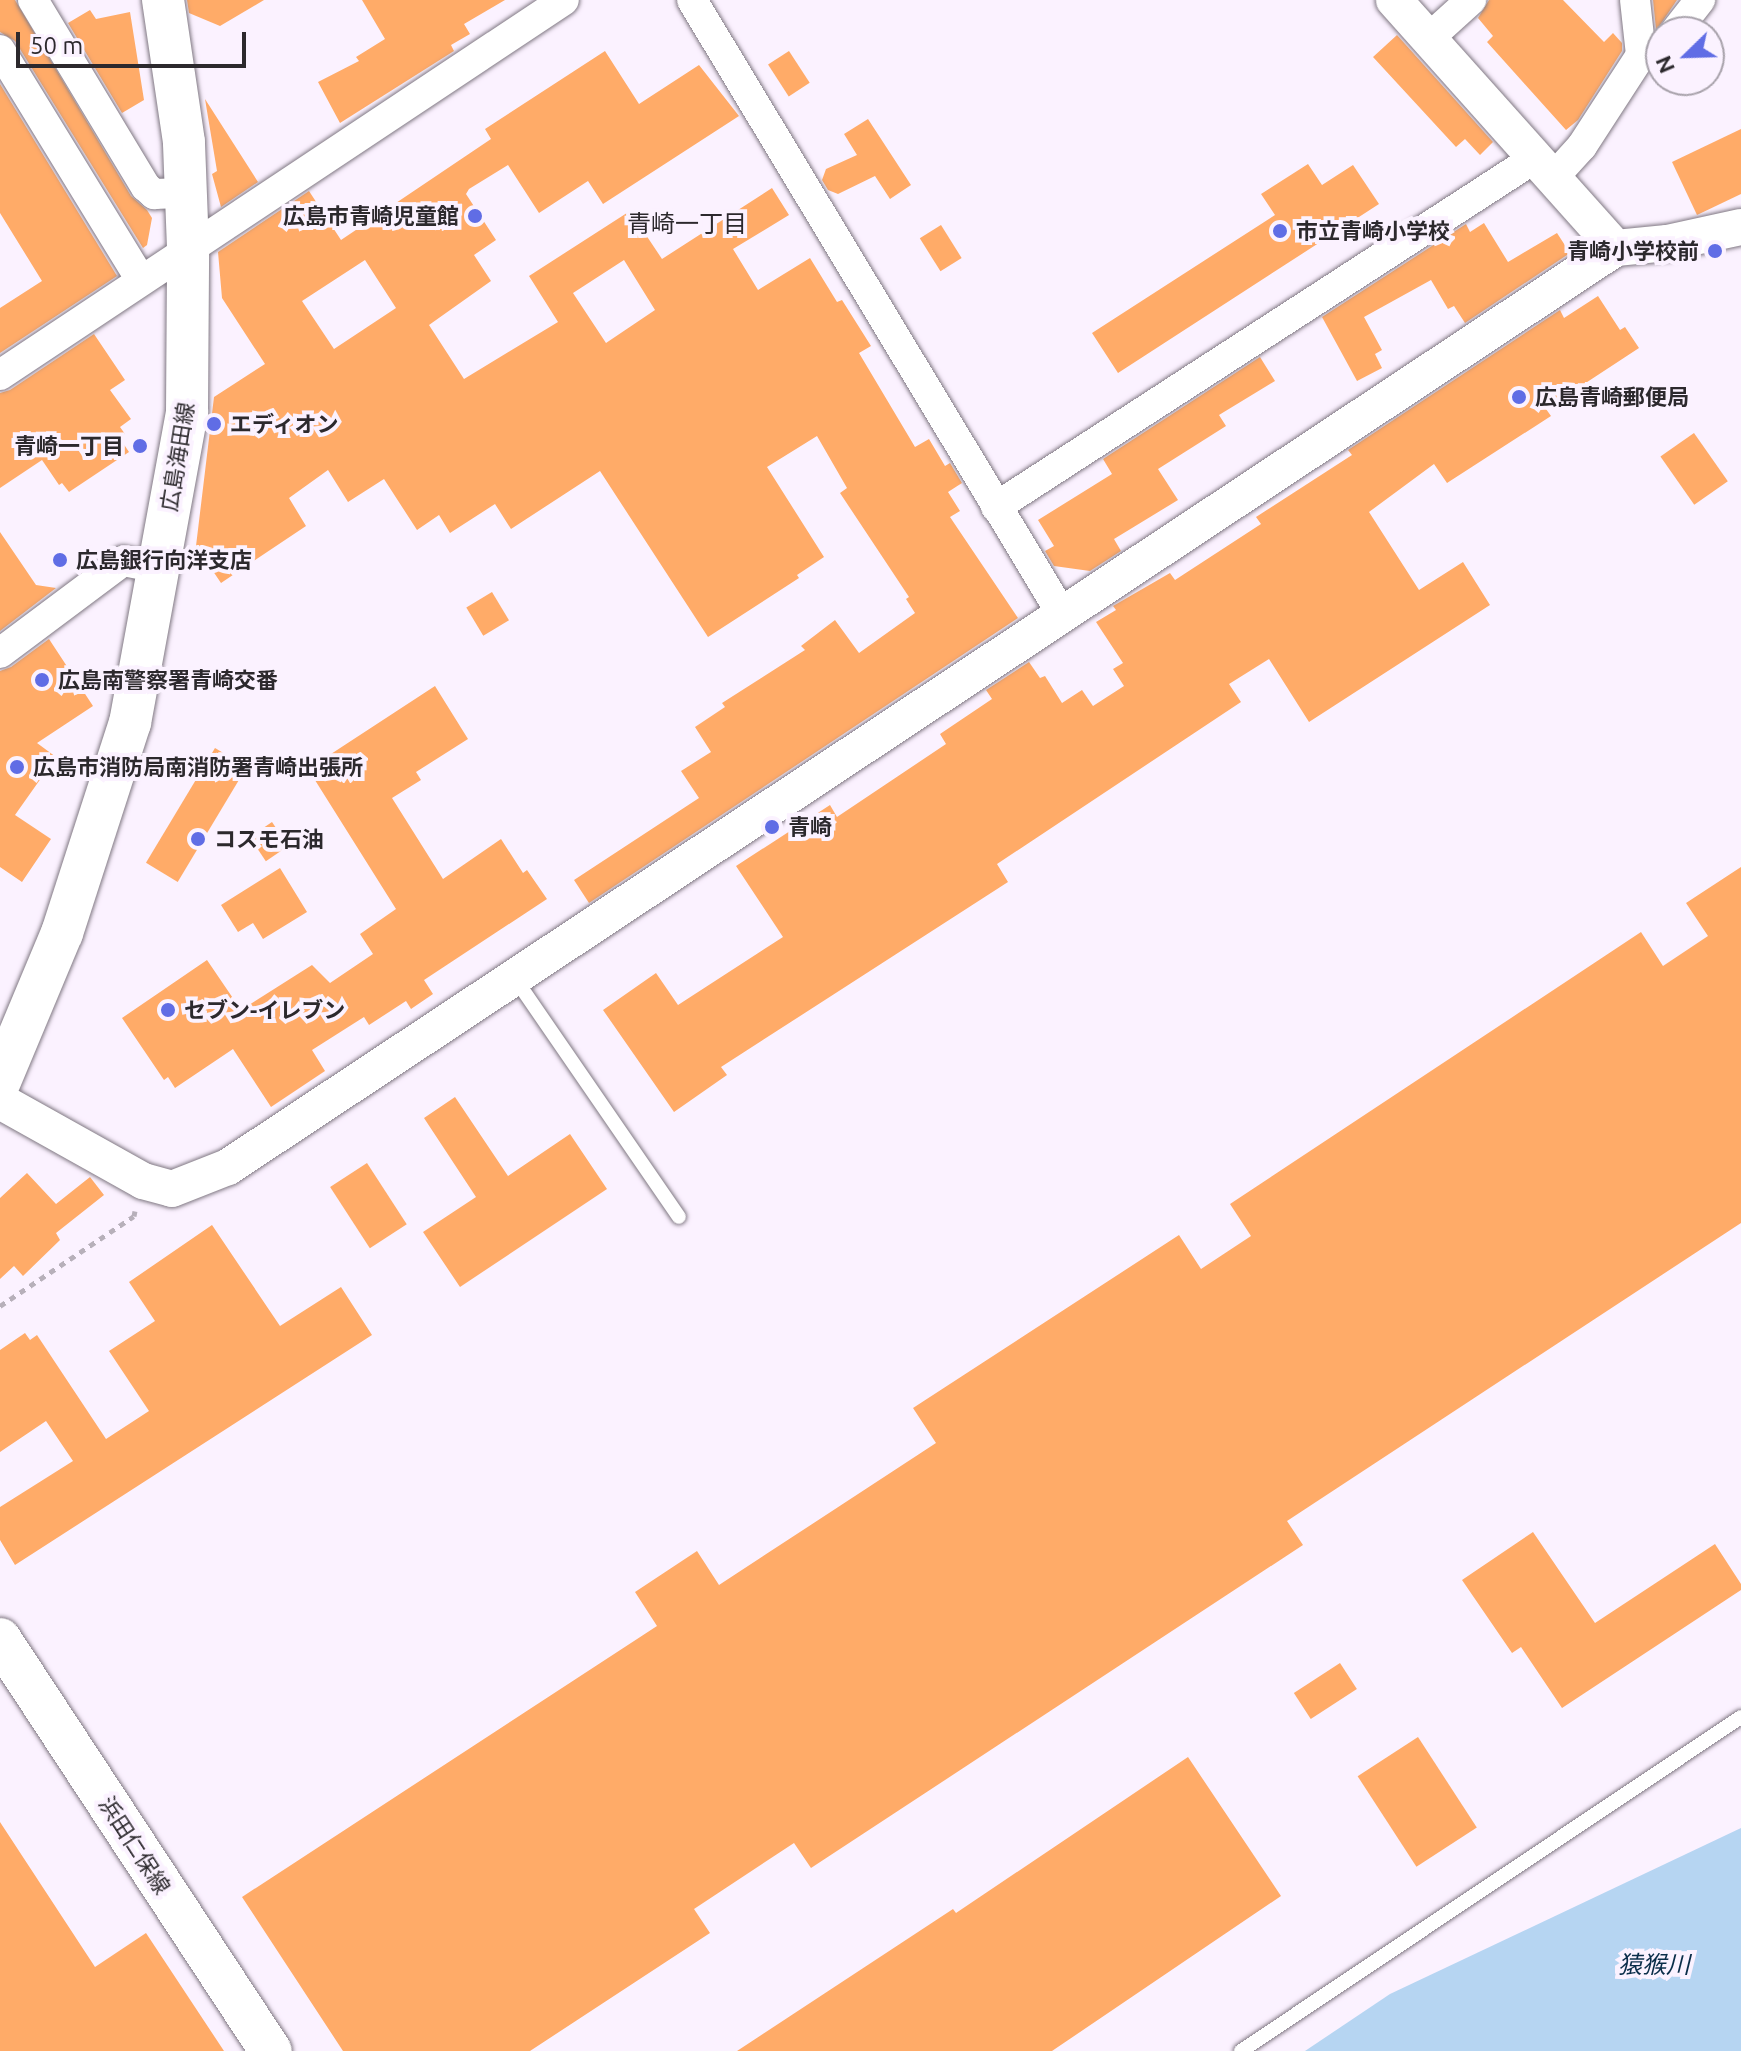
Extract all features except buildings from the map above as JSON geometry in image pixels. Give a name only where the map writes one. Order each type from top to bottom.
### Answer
[{"type":"main road","name":"広島海田線","points":[[0,1081],[10,1021],[62,933],[130,723],[187,411],[188,248],[184,142],[163,0]]},
{"type":"main road","name":"浜田仁保線","points":[[0,1639],[271,2051]]},
{"type":"street","points":[[33,0],[146,187],[154,194],[186,193]]},
{"type":"street","points":[[0,375],[564,0]]},
{"type":"street","points":[[692,0],[1062,614]]},
{"type":"street","points":[[1394,0],[1616,248]]},
{"type":"street","points":[[1429,38],[1471,0]]},
{"type":"street","points":[[1635,0],[1645,32]]},
{"type":"street","points":[[1688,16],[1700,0]]},
{"type":"street","points":[[0,50],[141,280]]},
{"type":"street","points":[[996,507],[1582,146],[1645,59]]},
{"type":"street","points":[[0,1101],[143,1181],[172,1189],[228,1167],[1616,248],[1667,243],[1741,227]]},
{"type":"street","points":[[0,653],[123,561],[158,568]]},
{"type":"lane","points":[[514,977],[679,1217]]},
{"type":"lane","points":[[1241,2051],[1741,1717]]},
{"type":"path","points":[[0,1306],[134,1216],[143,1181]]},
{"type":"water","name":"猿猴川","points":[[1741,1828],[1741,2051],[1305,2051],[1390,1994]]},
{"type":"place","name":"広島市青崎児童館","points":[[475,216]]},
{"type":"place","name":"市立青崎小学校","points":[[1280,231]]},
{"type":"place","name":"青崎小学校前","points":[[1715,251]]},
{"type":"place","name":"広島青崎郵便局","points":[[1519,397]]},
{"type":"place","name":"エディオン","points":[[214,424]]},
{"type":"place","name":"青崎一丁目","points":[[140,446]]},
{"type":"place","name":"広島銀行向洋支店","points":[[60,560]]},
{"type":"place","name":"広島南警察署青崎交番","points":[[42,680]]},
{"type":"place","name":"広島市消防局南消防署青崎出張所","points":[[17,767]]},
{"type":"place","name":"青崎","points":[[772,827]]},
{"type":"place","name":"コスモ石油","points":[[198,839]]},
{"type":"place","name":"セブン-イレブン","points":[[168,1010]]},
{"type":"district","name":"青崎一丁目","points":[[687,224]]}]
